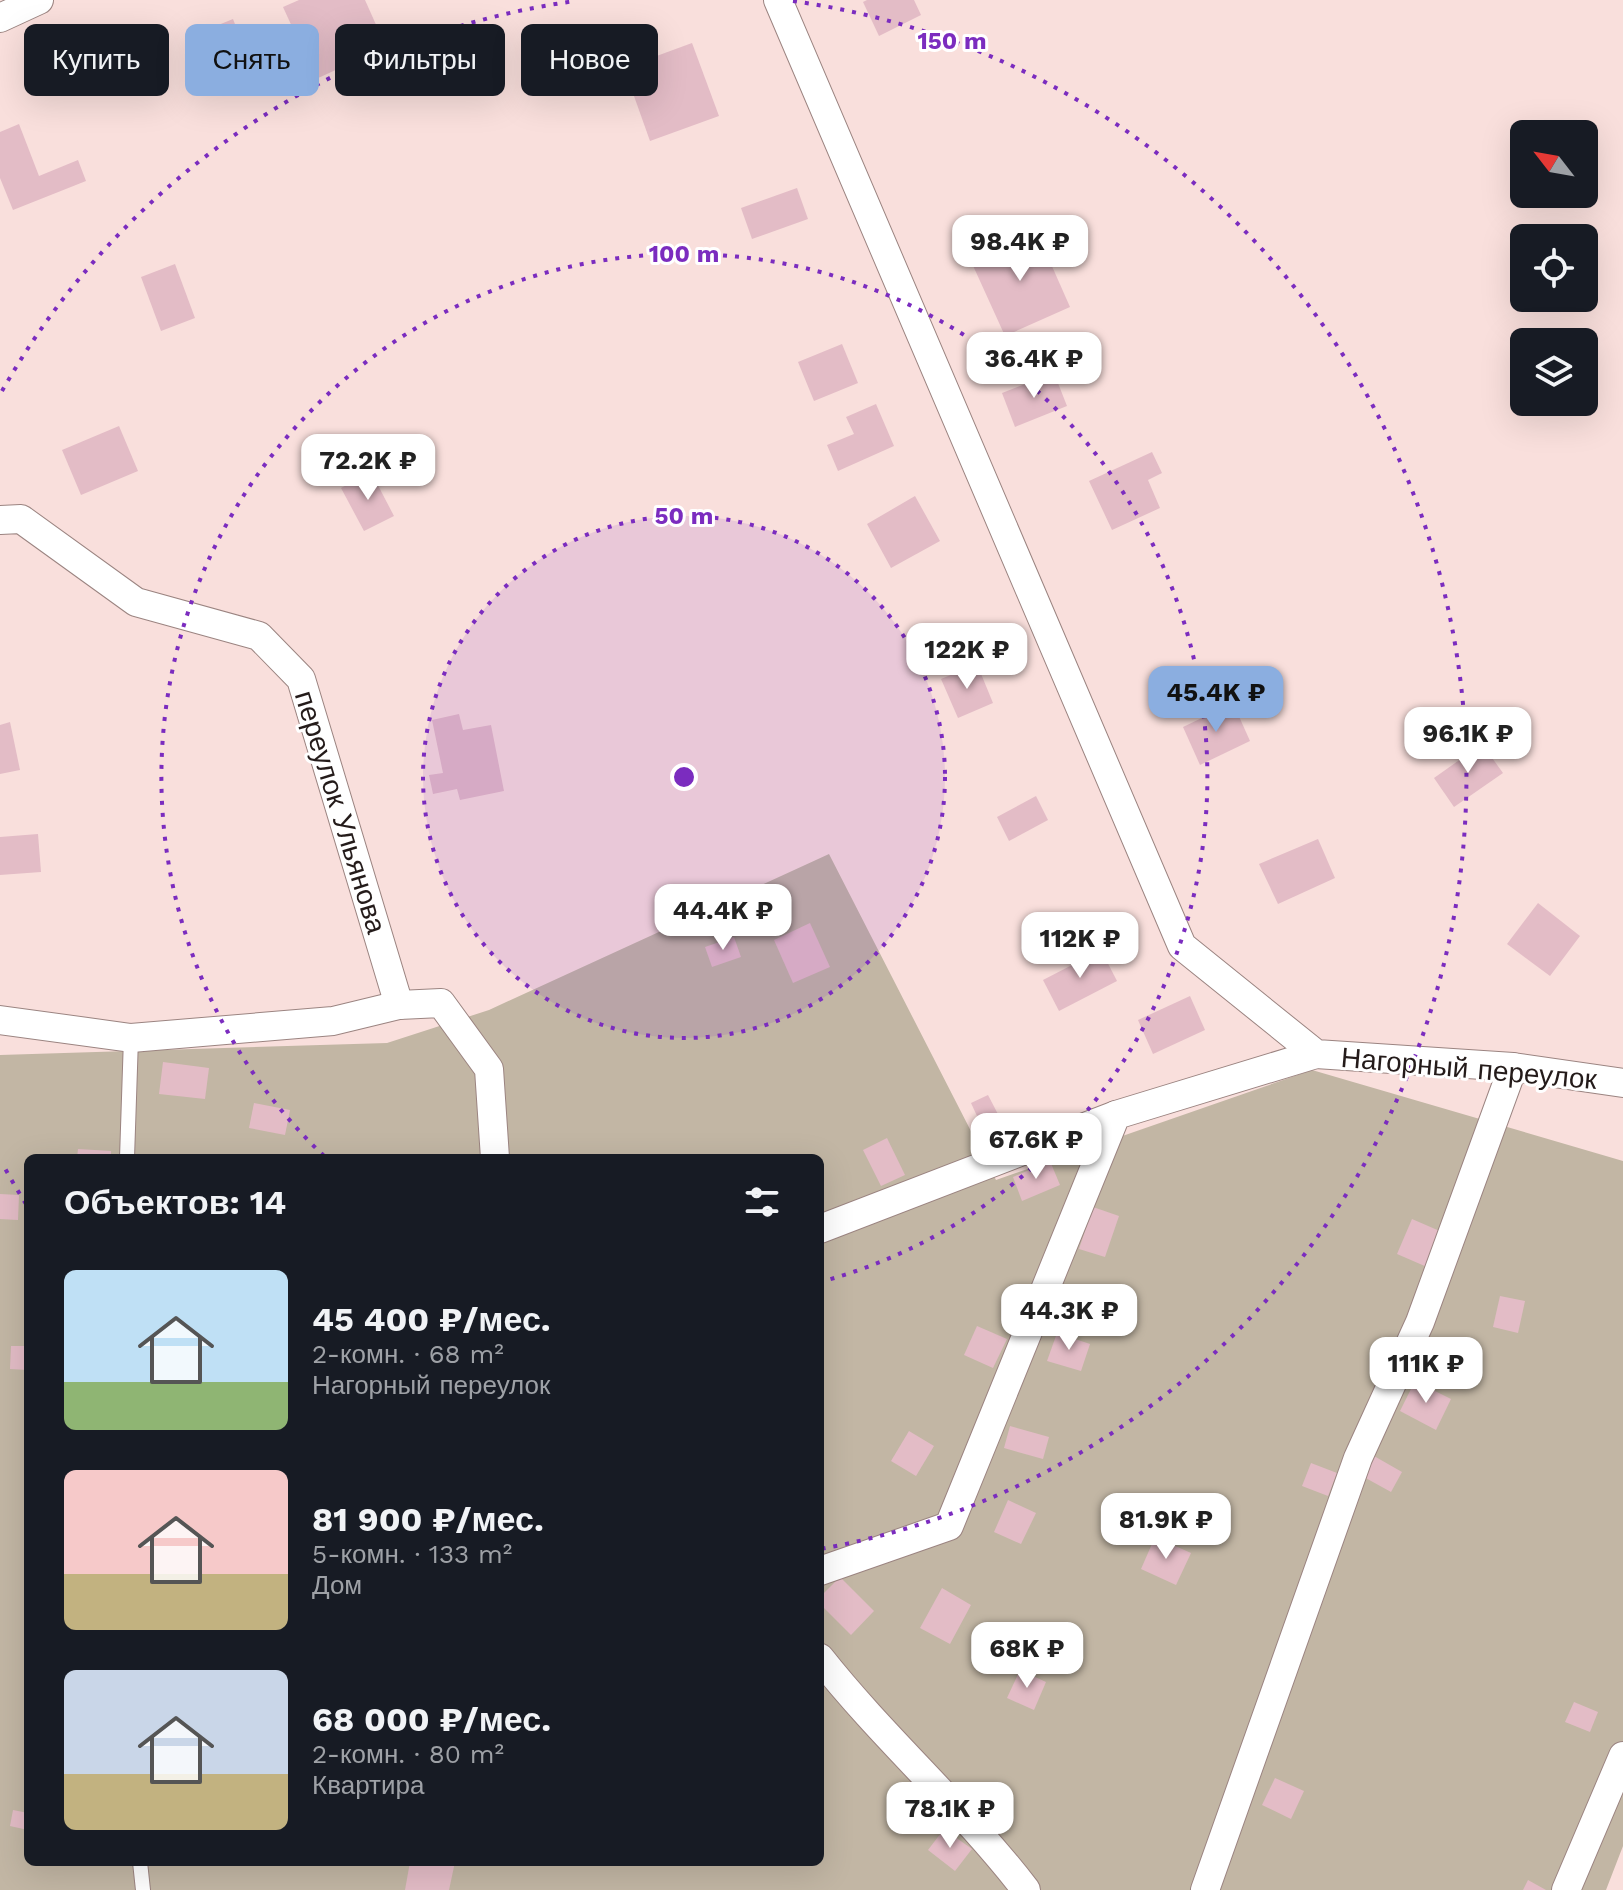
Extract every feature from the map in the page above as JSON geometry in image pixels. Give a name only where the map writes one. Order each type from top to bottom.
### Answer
[{"type":"street","points":[[0,18],[39,0]]},
{"type":"street","name":"Нагорный переулок","points":[[778,0],[1182,946],[1316,1054],[1513,1067],[1623,1083]]},
{"type":"street","name":"переулок Ульянова","points":[[0,520],[21,519],[136,602],[259,636],[301,679],[399,1005]]},
{"type":"street","points":[[0,1020],[131,1038],[333,1021],[399,1005],[441,1003],[489,1069],[495,1154]]},
{"type":"street","points":[[824,1227],[1116,1115],[1316,1054]]},
{"type":"street","points":[[1205,1890],[1358,1458],[1420,1322],[1513,1067]]},
{"type":"street","points":[[824,1570],[949,1526],[1116,1115]]},
{"type":"street","points":[[824,1663],[852,1699],[1004,1860],[1026,1890]]},
{"type":"street","points":[[1566,1890],[1623,1756]]},
{"type":"lane","points":[[127,1154],[131,1038]]},
{"type":"lane","points":[[140,1866],[143,1890]]},
{"type":"shaded area","points":[[829,854],[996,1180],[1312,1070],[1623,1161],[1623,1846],[1606,1890],[0,1890],[0,1055],[387,1043],[489,1010]]},
{"type":"building","points":[[299,0],[365,0],[376,24],[335,24],[335,70],[319,78],[319,24],[291,24],[283,7]]},
{"type":"building","points":[[914,0],[921,15],[879,36],[863,2]]},
{"type":"building","points":[[692,43],[719,116],[650,141],[634,96],[658,96],[658,56]]},
{"type":"building","points":[[19,124],[39,176],[78,160],[86,181],[13,210],[0,178],[0,132]]},
{"type":"building","points":[[797,188],[808,219],[752,239],[741,208]]},
{"type":"building","points":[[1036,230],[1070,307],[1005,336],[970,259]]},
{"type":"building","points":[[175,264],[195,318],[161,331],[141,277]]},
{"type":"building","points":[[842,344],[858,383],[814,401],[798,362]]},
{"type":"building","points":[[1054,373],[1067,406],[1015,427],[1002,393]]},
{"type":"building","points":[[876,404],[894,446],[838,471],[827,445],[854,434],[846,417]]},
{"type":"building","points":[[119,426],[138,471],[81,495],[62,450]]},
{"type":"building","points":[[1152,452],[1162,473],[1148,480],[1160,508],[1112,530],[1089,481]]},
{"type":"building","points":[[371,472],[394,516],[364,531],[341,488]]},
{"type":"building","points":[[915,496],[940,541],[891,568],[867,524]]},
{"type":"building","points":[[977,664],[993,703],[958,718],[941,679]]},
{"type":"building","points":[[1233,703],[1250,741],[1200,765],[1183,727]]},
{"type":"building","points":[[459,714],[463,730],[491,725],[504,791],[460,800],[457,789],[433,794],[429,775],[443,773],[432,720]]},
{"type":"building","points":[[10,722],[20,770],[0,774],[0,725]]},
{"type":"building","points":[[1482,744],[1503,773],[1454,807],[1434,778]]},
{"type":"building","points":[[1036,796],[1048,820],[1009,841],[997,817]]},
{"type":"building","points":[[38,834],[41,872],[0,875],[0,837]]},
{"type":"building","points":[[1318,839],[1335,878],[1278,904],[1259,864]]},
{"type":"building","points":[[1538,903],[1580,936],[1550,976],[1507,944]]},
{"type":"building","points":[[810,923],[830,967],[793,983],[774,940]]},
{"type":"building","points":[[734,937],[741,957],[712,967],[705,947]]},
{"type":"building","points":[[1101,950],[1117,981],[1059,1011],[1043,980]]},
{"type":"building","points":[[1190,996],[1205,1030],[1153,1054],[1138,1020]]},
{"type":"building","points":[[163,1062],[209,1068],[205,1099],[159,1094]]},
{"type":"building","points":[[988,1095],[1001,1120],[983,1129],[971,1103]]},
{"type":"building","points":[[254,1103],[290,1110],[285,1135],[249,1128]]},
{"type":"building","points":[[887,1138],[905,1175],[881,1186],[863,1150]]},
{"type":"building","points":[[78,1149],[111,1151],[111,1154],[77,1154]]},
{"type":"building","points":[[1050,1161],[1060,1185],[1022,1201],[1013,1177]]},
{"type":"building","points":[[0,1194],[19,1195],[18,1220],[0,1219]]},
{"type":"building","points":[[1093,1207],[1119,1216],[1105,1257],[1079,1249]]},
{"type":"building","points":[[1412,1219],[1442,1232],[1427,1267],[1397,1254]]},
{"type":"building","points":[[1500,1296],[1525,1301],[1518,1333],[1493,1327]]},
{"type":"building","points":[[977,1326],[1007,1339],[993,1368],[964,1355]]},
{"type":"building","points":[[1057,1333],[1090,1344],[1081,1371],[1047,1361]]},
{"type":"building","points":[[11,1346],[24,1346],[24,1370],[10,1369]]},
{"type":"building","points":[[1415,1381],[1451,1399],[1436,1430],[1400,1411]]},
{"type":"building","points":[[1010,1426],[1049,1437],[1043,1459],[1004,1448]]},
{"type":"building","points":[[909,1431],[934,1446],[916,1476],[891,1461]]},
{"type":"building","points":[[1374,1456],[1402,1472],[1391,1492],[1362,1476]]},
{"type":"building","points":[[1311,1463],[1337,1473],[1328,1496],[1302,1486]]},
{"type":"building","points":[[1008,1500],[1036,1513],[1021,1544],[994,1532]]},
{"type":"building","points":[[1155,1537],[1191,1553],[1176,1585],[1141,1569]]},
{"type":"building","points":[[840,1577],[874,1611],[851,1635],[824,1608],[824,1593]]},
{"type":"building","points":[[942,1588],[971,1605],[950,1644],[920,1628]]},
{"type":"building","points":[[1020,1670],[1046,1682],[1034,1710],[1007,1698]]},
{"type":"building","points":[[1574,1702],[1598,1712],[1590,1732],[1565,1722]]},
{"type":"building","points":[[1275,1778],[1304,1791],[1291,1819],[1262,1805]]},
{"type":"building","points":[[13,1810],[24,1812],[24,1829],[10,1826]]},
{"type":"building","points":[[944,1829],[972,1849],[955,1871],[928,1850]]},
{"type":"building","points":[[409,1866],[454,1866],[449,1890],[405,1890]]},
{"type":"building","points":[[1528,1880],[1546,1890],[1523,1890]]}]
